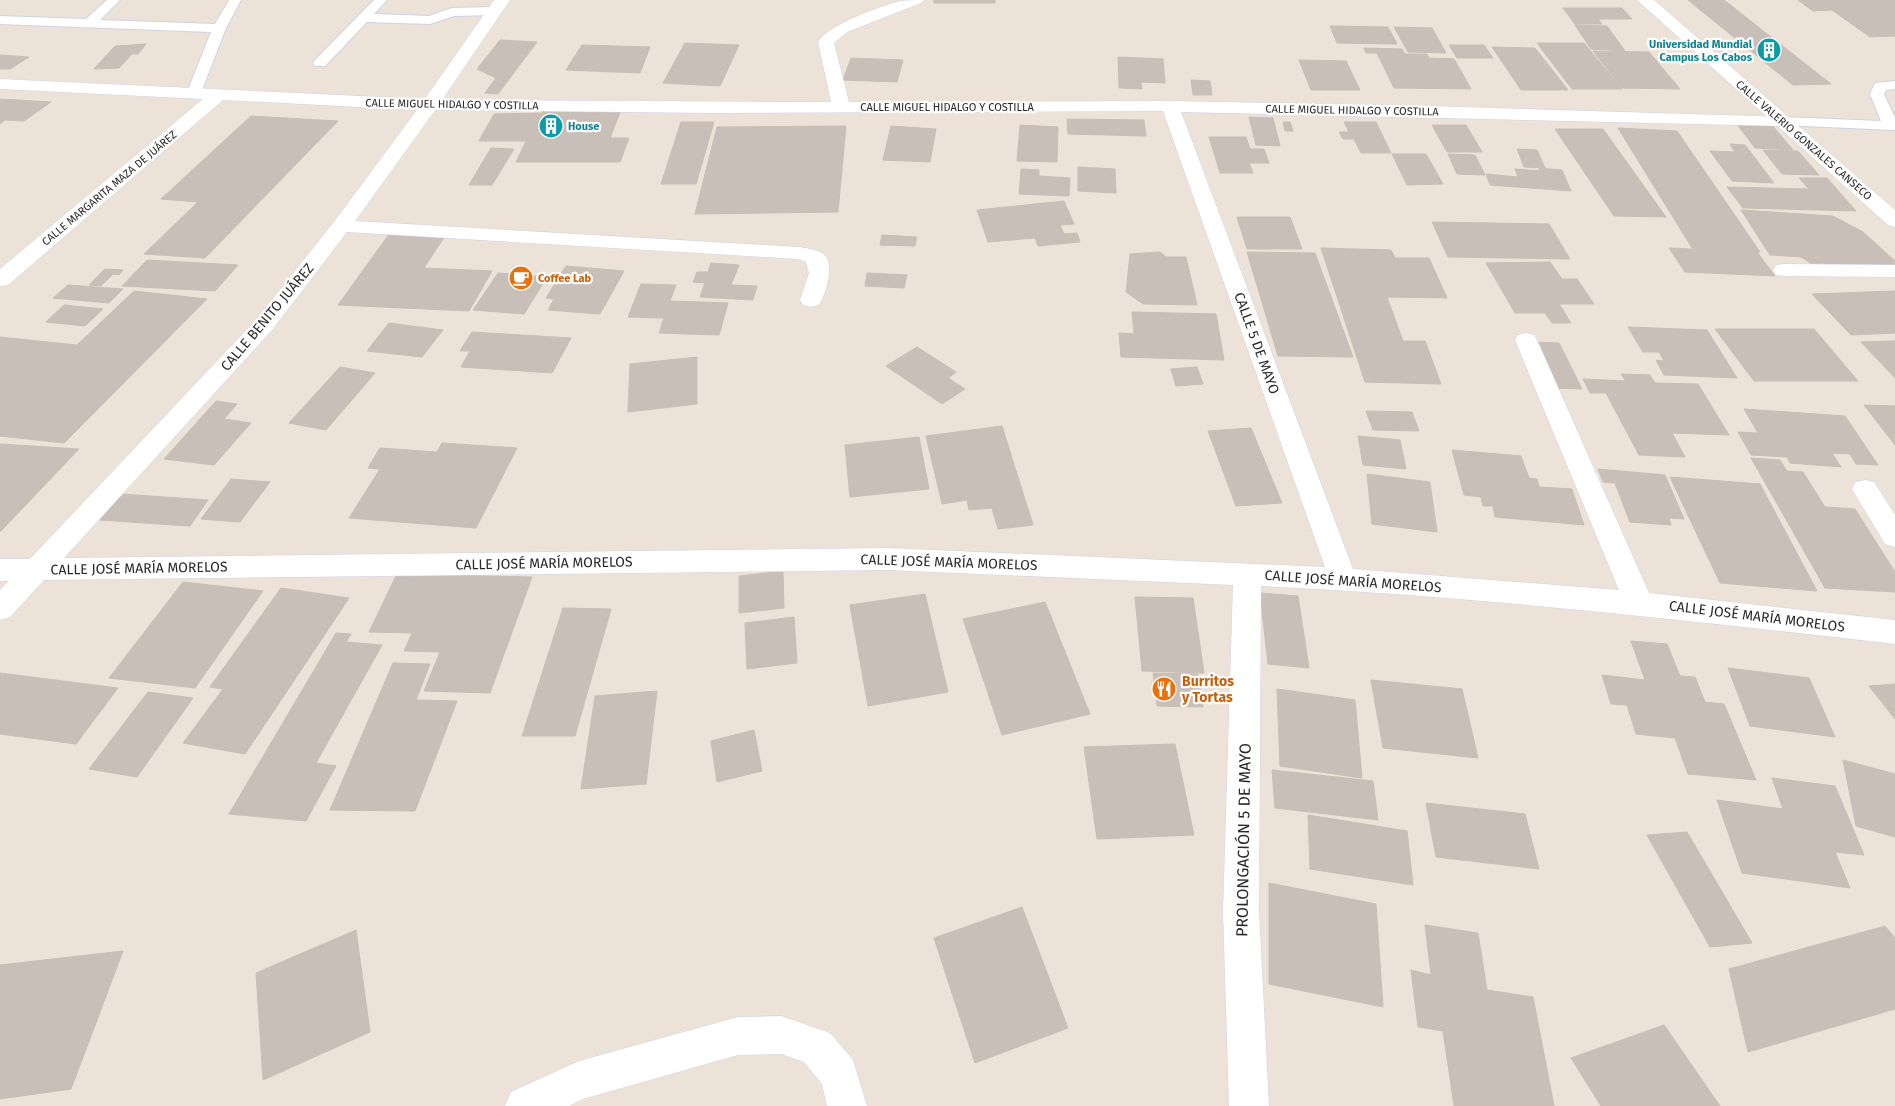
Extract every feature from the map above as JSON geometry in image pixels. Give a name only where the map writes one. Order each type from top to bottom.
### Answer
[{"type":"street","points":[[841,107],[826,42],[841,29],[916,0]]},
{"type":"street","name":"CALLE VALERIO GONZALES CANSECO","points":[[1646,0],[1895,220]]},
{"type":"street","name":"CALLE BENITO JUÁREZ","points":[[0,609],[264,324],[341,226],[430,105],[498,6]]},
{"type":"street","name":"CALLE MIGUEL HIDALGO Y COSTILLA","points":[[0,84],[193,95],[430,105],[1170,106],[1782,121]]},
{"type":"street","name":"CALLE MARGARITA MAZA DE JUÁREZ","points":[[0,280],[217,96]]},
{"type":"street","name":"CALLE 5 DE MAYO","points":[[1170,106],[1343,579]]},
{"type":"street","points":[[341,226],[800,253],[815,258],[820,273],[812,300]]},
{"type":"street","points":[[1784,270],[1895,271]]},
{"type":"street","points":[[1526,340],[1640,603]]},
{"type":"street","points":[[1865,489],[1895,537]]},
{"type":"street","name":"CALLE JOSÉ MARÍA MORELOS","points":[[0,570],[888,559],[1343,579],[1640,603],[1895,632]]},
{"type":"street","name":"PROLONGACIÓN 5 DE MAYO","points":[[1247,574],[1241,911],[1249,1106]]},
{"type":"street","points":[[525,1106],[579,1081],[738,1036],[781,1035],[816,1048],[840,1074],[847,1106]]},
{"type":"lane","points":[[89,23],[114,0]]},
{"type":"lane","points":[[193,95],[219,28],[235,0]]},
{"type":"lane","points":[[320,64],[381,0]]},
{"type":"lane","points":[[364,18],[430,20],[452,12],[498,6]]},
{"type":"lane","points":[[0,20],[219,28]]},
{"type":"lane","points":[[1893,126],[1877,94],[1880,86],[1895,85]]},
{"type":"lane","name":"CALLE MIGUEL HIDALGO Y COSTILLA","points":[[1782,121],[1893,126]]},
{"type":"building","points":[[934,0],[995,0],[995,3],[934,3]]},
{"type":"building","name":"Universidad Mundial Campus Los Cabos","points":[[1688,0],[1724,0],[1831,84],[1793,85]]},
{"type":"building","points":[[1798,0],[1895,0],[1895,36],[1870,37],[1832,10],[1813,11]]},
{"type":"building","points":[[1563,8],[1622,8],[1632,19],[1598,19],[1602,24],[1575,24]]},
{"type":"building","points":[[1575,25],[1607,26],[1625,51],[1591,49]]},
{"type":"building","points":[[1330,26],[1388,27],[1397,44],[1337,43]]},
{"type":"building","points":[[1394,27],[1432,28],[1446,53],[1408,52]]},
{"type":"building","points":[[500,40],[537,42],[498,94],[485,93],[496,78],[477,69]]},
{"type":"building","points":[[685,43],[739,45],[720,86],[663,83]]},
{"type":"building","points":[[1537,43],[1584,43],[1622,89],[1572,89]]},
{"type":"building","points":[[146,44],[138,54],[132,54],[119,68],[94,69],[115,46]]},
{"type":"building","points":[[582,45],[650,47],[640,73],[566,70]]},
{"type":"building","points":[[1449,45],[1484,45],[1493,58],[1457,58]]},
{"type":"building","points":[[1492,47],[1535,48],[1568,90],[1521,90]]},
{"type":"building","points":[[1364,48],[1402,49],[1405,54],[1427,54],[1429,58],[1454,59],[1471,89],[1394,88],[1377,53],[1366,53]]},
{"type":"building","points":[[1593,51],[1649,52],[1680,89],[1622,88]]},
{"type":"building","points":[[0,55],[29,57],[10,69],[0,69]]},
{"type":"building","points":[[1118,57],[1163,59],[1165,83],[1141,82],[1142,89],[1119,88]]},
{"type":"building","points":[[851,58],[903,60],[897,82],[843,80]]},
{"type":"building","points":[[1299,60],[1346,61],[1360,90],[1311,90]]},
{"type":"building","points":[[1191,80],[1210,81],[1212,95],[1193,95]]},
{"type":"building","points":[[0,99],[51,102],[24,121],[5,120],[0,124]]},
{"type":"building","name":"House","points":[[621,110],[610,138],[629,138],[620,162],[516,162],[526,141],[479,141],[494,114]]},
{"type":"building","points":[[251,116],[338,121],[205,258],[144,254],[198,202],[161,199]]},
{"type":"building","points":[[1249,117],[1273,118],[1280,146],[1256,145]]},
{"type":"building","points":[[1067,119],[1144,120],[1146,136],[1068,134]]},
{"type":"building","points":[[681,122],[714,122],[696,184],[661,184]]},
{"type":"building","points":[[1283,122],[1290,122],[1293,131],[1285,131]]},
{"type":"building","points":[[1344,122],[1376,122],[1391,153],[1361,153],[1354,139],[1343,139],[1339,132],[1349,132]]},
{"type":"building","points":[[1736,123],[1772,125],[1793,150],[1755,148]]},
{"type":"building","points":[[1020,125],[1058,127],[1057,162],[1017,161]]},
{"type":"building","points":[[1432,125],[1466,125],[1482,152],[1447,152]]},
{"type":"building","points":[[846,126],[838,212],[695,214],[717,127]]},
{"type":"building","points":[[891,126],[936,129],[930,162],[883,160]]},
{"type":"building","points":[[1618,128],[1677,131],[1760,252],[1692,248]]},
{"type":"building","points":[[1555,129],[1603,129],[1666,217],[1614,216]]},
{"type":"building","points":[[1209,137],[1246,137],[1250,149],[1264,149],[1269,163],[1249,163],[1253,173],[1220,173]]},
{"type":"building","points":[[1730,144],[1745,145],[1774,183],[1732,181],[1710,151],[1735,152]]},
{"type":"building","points":[[491,148],[514,149],[492,185],[469,185]]},
{"type":"building","points":[[1517,149],[1537,150],[1545,168],[1524,167]]},
{"type":"building","points":[[1763,150],[1798,151],[1819,175],[1782,174]]},
{"type":"building","points":[[1392,154],[1426,154],[1443,184],[1407,185]]},
{"type":"building","points":[[1448,154],[1475,155],[1485,175],[1457,174]]},
{"type":"building","points":[[1078,167],[1115,169],[1116,193],[1078,191]]},
{"type":"building","points":[[1539,168],[1562,170],[1571,191],[1490,185],[1486,174],[1518,177],[1515,169],[1540,171]]},
{"type":"building","points":[[1021,169],[1039,170],[1039,176],[1070,178],[1069,196],[1019,194]]},
{"type":"building","points":[[1799,178],[1827,178],[1856,211],[1743,208],[1727,187],[1809,189]]},
{"type":"building","points":[[1064,201],[1074,224],[1060,225],[1064,234],[1077,233],[1080,242],[1038,246],[1035,238],[988,242],[977,210]]},
{"type":"building","points":[[1741,210],[1833,216],[1863,232],[1895,261],[1895,266],[1828,269],[1823,263],[1812,264],[1801,257],[1770,255]]},
{"type":"building","points":[[1237,217],[1290,217],[1302,249],[1247,249]]},
{"type":"building","points":[[1432,222],[1549,224],[1570,259],[1448,257]]},
{"type":"building","points":[[390,233],[445,236],[424,268],[492,271],[469,311],[338,305]]},
{"type":"building","points":[[882,235],[917,237],[915,246],[880,245]]},
{"type":"building","points":[[1321,248],[1391,250],[1395,258],[1429,258],[1447,298],[1387,297],[1403,341],[1425,341],[1441,384],[1365,382]]},
{"type":"building","points":[[1669,248],[1757,252],[1775,276],[1685,272]]},
{"type":"building","points":[[1160,252],[1166,257],[1186,257],[1197,305],[1143,304],[1126,292],[1130,254]]},
{"type":"building","points":[[1247,252],[1315,253],[1353,357],[1278,356]]},
{"type":"building","points":[[147,260],[238,265],[215,291],[122,286]]},
{"type":"building","points":[[1550,262],[1562,279],[1577,279],[1594,304],[1559,304],[1571,323],[1552,323],[1545,313],[1515,313],[1486,263]]},
{"type":"building","points":[[711,263],[739,265],[731,285],[757,286],[753,300],[700,297],[705,283],[693,282],[697,272],[708,272]]},
{"type":"building","points":[[566,266],[624,271],[600,314],[548,310],[554,299],[546,298]]},
{"type":"building","points":[[105,269],[123,270],[119,275],[113,274],[101,286],[89,285]]},
{"type":"building","points":[[498,273],[547,277],[524,314],[473,310]]},
{"type":"building","points":[[867,273],[907,275],[904,288],[865,286]]},
{"type":"building","points":[[641,284],[676,285],[670,301],[728,303],[719,335],[659,333],[664,318],[628,317]]},
{"type":"building","points":[[68,285],[123,289],[109,303],[53,298]]},
{"type":"building","points":[[134,291],[207,299],[64,443],[0,436],[0,337],[77,345]]},
{"type":"building","points":[[1895,291],[1895,333],[1851,335],[1812,294]]},
{"type":"building","points":[[64,305],[103,309],[85,326],[46,322]]},
{"type":"building","points":[[1132,312],[1216,314],[1224,360],[1121,357],[1119,333],[1134,334]]},
{"type":"building","points":[[389,323],[443,330],[422,357],[367,351]]},
{"type":"building","points":[[1628,327],[1707,330],[1737,378],[1664,375],[1656,360],[1664,361],[1659,352],[1643,352]]},
{"type":"building","points":[[1715,329],[1814,329],[1858,381],[1754,381]]},
{"type":"building","points":[[472,332],[571,338],[552,373],[461,367],[470,351],[460,351]]},
{"type":"building","points":[[1895,341],[1895,378],[1861,342]]},
{"type":"building","points":[[1531,342],[1559,343],[1582,389],[1553,388]]},
{"type":"building","points":[[917,347],[956,372],[948,378],[965,389],[942,404],[886,366]]},
{"type":"building","points":[[697,357],[697,404],[628,412],[630,364]]},
{"type":"building","points":[[340,367],[375,373],[326,430],[289,423]]},
{"type":"building","points":[[1197,367],[1203,384],[1176,386],[1171,369]]},
{"type":"building","points":[[1621,374],[1650,375],[1655,383],[1698,384],[1729,435],[1672,433],[1685,457],[1639,455],[1606,393],[1590,393],[1583,379],[1626,381]]},
{"type":"building","points":[[216,401],[237,404],[224,419],[251,423],[214,465],[164,459]]},
{"type":"building","points":[[1864,405],[1895,406],[1895,445]]},
{"type":"building","points":[[1744,409],[1845,416],[1878,465],[1856,464],[1850,454],[1832,453],[1841,467],[1790,463],[1787,457],[1751,455],[1738,432],[1758,433]]},
{"type":"building","points":[[1366,411],[1412,412],[1419,431],[1373,430]]},
{"type":"building","points":[[1002,426],[1033,525],[998,529],[992,508],[969,510],[967,500],[942,504],[926,436]]},
{"type":"building","points":[[1251,428],[1282,503],[1236,506],[1208,431]]},
{"type":"building","points":[[1358,436],[1400,440],[1406,469],[1363,465]]},
{"type":"building","points":[[919,437],[929,489],[850,497],[845,445]]},
{"type":"building","points":[[442,443],[517,448],[476,528],[349,518],[380,469],[368,468],[380,448],[437,452]]},
{"type":"building","points":[[0,444],[79,449],[0,532]]},
{"type":"building","points":[[1452,450],[1521,456],[1529,478],[1537,479],[1539,487],[1572,489],[1584,525],[1495,517],[1493,506],[1483,506],[1481,497],[1464,495]]},
{"type":"building","points":[[1751,458],[1780,460],[1787,471],[1803,472],[1825,507],[1855,509],[1895,572],[1895,592],[1825,588]]},
{"type":"building","points":[[1598,469],[1665,475],[1684,519],[1669,518],[1671,525],[1630,522],[1615,483],[1603,482]]},
{"type":"building","points":[[1367,474],[1430,482],[1437,532],[1372,524]]},
{"type":"building","points":[[1670,477],[1760,484],[1817,591],[1720,583]]},
{"type":"building","points":[[231,479],[270,482],[240,522],[201,519]]},
{"type":"building","points":[[121,494],[208,500],[190,526],[100,520]]},
{"type":"building","points":[[783,571],[784,608],[739,613],[739,576]]},
{"type":"building","points":[[397,574],[532,577],[490,693],[424,691],[440,652],[404,651],[412,633],[369,632]]},
{"type":"building","points":[[183,582],[263,591],[195,688],[109,678]]},
{"type":"building","points":[[281,588],[349,598],[245,754],[183,743],[223,689],[210,687]]},
{"type":"building","points":[[1260,593],[1298,596],[1309,668],[1268,664]]},
{"type":"building","points":[[925,594],[948,692],[868,706],[850,605]]},
{"type":"building","points":[[1135,597],[1193,598],[1204,673],[1142,671]]},
{"type":"building","points":[[1045,602],[1090,714],[1002,735],[963,619]]},
{"type":"building","points":[[563,608],[611,609],[575,736],[522,736]]},
{"type":"building","points":[[794,617],[797,663],[747,669],[745,623]]},
{"type":"building","points":[[336,633],[351,634],[346,642],[382,645],[316,763],[336,766],[306,821],[229,814]]},
{"type":"building","points":[[1631,641],[1667,644],[1680,676],[1695,677],[1705,702],[1724,704],[1756,780],[1688,774],[1675,738],[1636,734],[1627,705],[1611,704],[1602,675],[1645,680]]},
{"type":"building","points":[[393,663],[430,664],[416,700],[457,701],[415,811],[330,810]]},
{"type":"building","points":[[1728,668],[1809,678],[1835,737],[1750,726]]},
{"type":"building","points":[[0,673],[118,688],[76,744],[0,734]]},
{"type":"building","points":[[1153,673],[1198,674],[1203,707],[1157,706]]},
{"type":"building","points":[[1371,680],[1462,689],[1478,758],[1383,748]]},
{"type":"building","points":[[1895,684],[1895,719],[1869,686]]},
{"type":"building","points":[[1277,689],[1355,700],[1362,778],[1280,766]]},
{"type":"building","points":[[657,691],[646,784],[581,789],[595,696]]},
{"type":"building","points":[[148,692],[193,698],[137,777],[89,769]]},
{"type":"building","points":[[754,730],[762,771],[717,782],[711,741]]},
{"type":"building","points":[[1175,744],[1194,835],[1097,839],[1084,747]]},
{"type":"building","points":[[1843,760],[1895,774],[1895,837],[1856,826]]},
{"type":"building","points":[[1272,770],[1373,781],[1378,820],[1275,808]]},
{"type":"building","points":[[1772,778],[1835,786],[1864,855],[1835,852],[1850,888],[1742,873],[1717,800],[1783,809]]},
{"type":"building","points":[[1426,803],[1525,814],[1539,869],[1436,857]]},
{"type":"building","points":[[1308,815],[1407,831],[1413,885],[1310,869]]},
{"type":"building","points":[[1687,832],[1752,943],[1710,947],[1647,835]]},
{"type":"building","points":[[1269,883],[1376,904],[1383,1007],[1269,984]]},
{"type":"building","points":[[1022,907],[1068,1028],[975,1063],[934,938]]},
{"type":"building","points":[[1425,925],[1478,933],[1487,990],[1533,997],[1554,1106],[1454,1106],[1443,1031],[1418,1027],[1411,970],[1431,975]]},
{"type":"building","points":[[1885,926],[1895,938],[1895,1009],[1748,1052],[1729,969]]},
{"type":"building","points":[[356,930],[370,1032],[263,1080],[256,973]]},
{"type":"building","points":[[123,951],[71,1089],[0,1099],[0,965]]},
{"type":"building","points":[[1664,1025],[1720,1106],[1601,1106],[1571,1058]]},
{"type":"place","name":"Universidad Mundial Campus Los Cabos","points":[[1769,50]]},
{"type":"place","name":"House","points":[[551,126]]},
{"type":"place","name":"Coffee Lab","points":[[521,278]]},
{"type":"place","name":"Burritos y Tortas","points":[[1164,689]]}]
